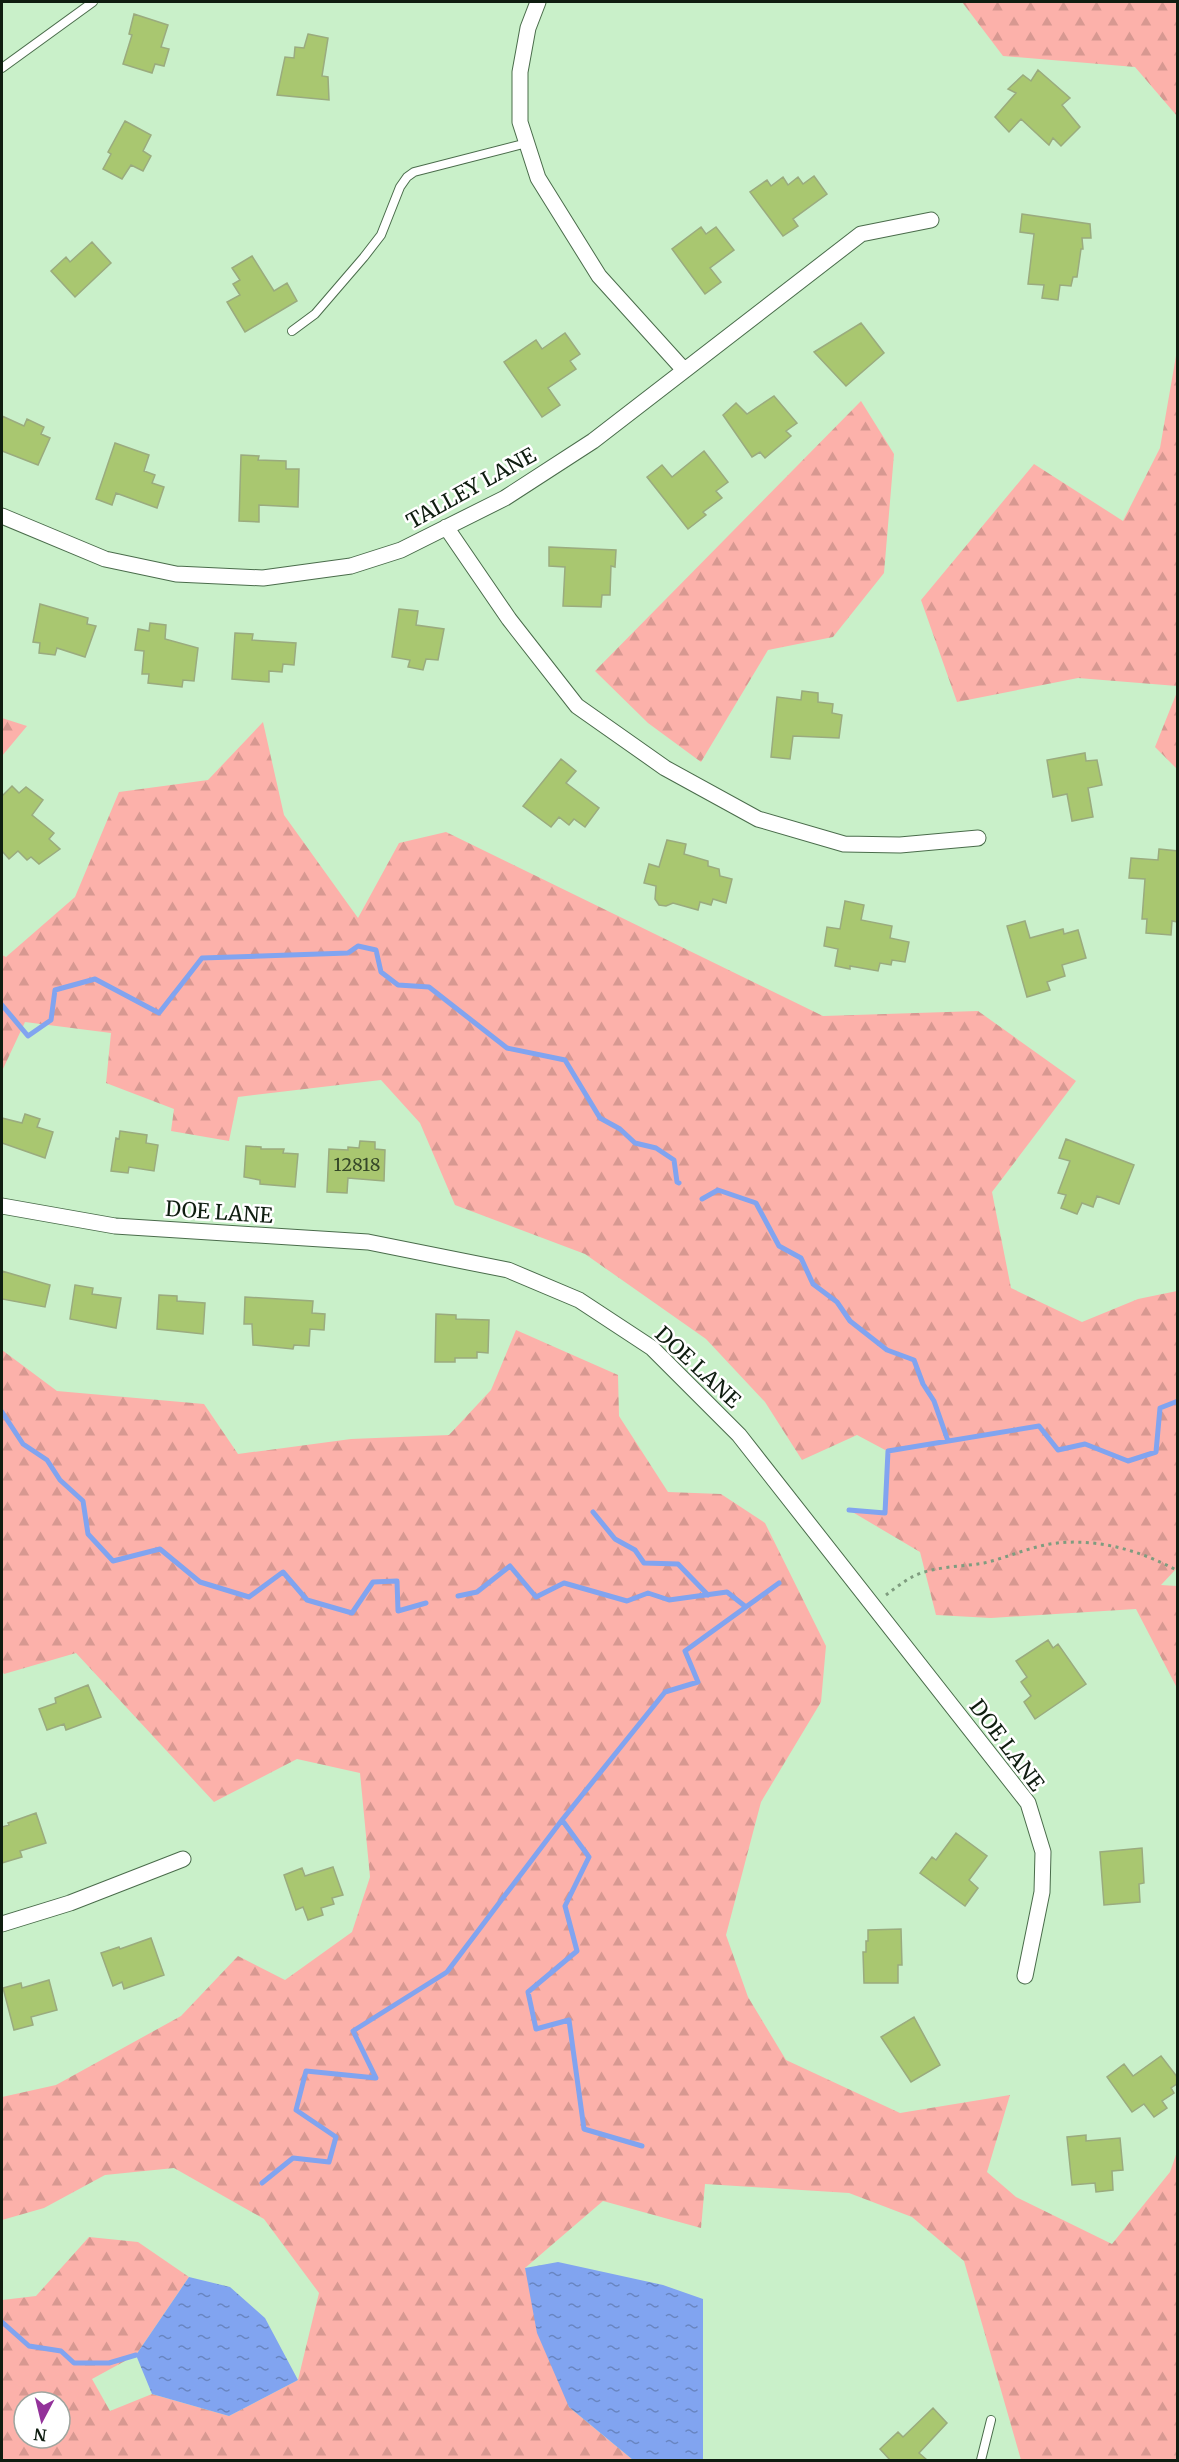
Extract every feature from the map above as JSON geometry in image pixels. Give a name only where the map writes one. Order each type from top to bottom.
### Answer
[{"type":"street","points":[[538,2],[528,28],[520,72],[520,122],[538,178],[598,276],[684,370]]},
{"type":"street","name":"TALLEY LANE","points":[[2,516],[105,559],[176,574],[263,578],[351,566],[401,550],[505,498],[593,441],[861,234],[931,220]]},
{"type":"street","points":[[446,527],[509,619],[577,706],[665,768],[758,819],[844,844],[900,844],[978,838]]},
{"type":"street","name":"DOE LANE","points":[[2,1206],[115,1226],[368,1242],[508,1270],[579,1300],[652,1348],[739,1435],[1028,1803],[1042,1852],[1042,1892],[1025,1977]]},
{"type":"street","points":[[2,1924],[70,1903],[183,1859]]},
{"type":"lane","points":[[2,68],[93,2]]},
{"type":"lane","points":[[292,331],[315,314],[381,235],[400,187],[407,177],[414,172],[527,143]]},
{"type":"lane","points":[[981,2460],[990,2420]]},
{"type":"path","points":[[872,1605],[913,1576],[938,1569],[985,1563],[1012,1553],[1052,1544],[1098,1544],[1117,1547],[1153,1557],[1178,1571]]},
{"type":"green space","points":[[962,2],[1177,2],[1177,116],[1135,67],[1003,56]]},
{"type":"green space","points":[[1177,350],[1177,686],[1078,678],[957,702],[921,600],[1034,464],[1123,521],[1160,448]]},
{"type":"green space","points":[[861,401],[894,454],[884,573],[833,637],[768,650],[701,762],[648,723],[595,671]]},
{"type":"green space","points":[[1177,692],[1178,769],[1155,747]]},
{"type":"green space","points":[[2,718],[27,726],[2,756]]},
{"type":"green space","points":[[263,722],[284,815],[358,918],[399,843],[446,832],[823,1016],[978,1011],[1076,1081],[992,1192],[1011,1288],[1082,1322],[1138,1299],[1177,1291],[1177,1568],[1161,1585],[1177,1586],[1177,1688],[1136,1609],[991,1618],[936,1615],[920,1552],[849,1510],[885,1513],[887,1451],[857,1435],[802,1460],[765,1402],[706,1339],[585,1254],[455,1205],[420,1123],[381,1080],[238,1097],[229,1141],[171,1131],[174,1109],[106,1083],[111,1033],[25,1022],[2,1071],[2,955],[6,957],[75,897],[119,792],[208,780]]},
{"type":"green space","points":[[516,1330],[618,1375],[619,1416],[668,1492],[721,1494],[765,1523],[826,1646],[821,1702],[761,1802],[726,1935],[748,1997],[786,2060],[900,2113],[1010,2095],[987,2172],[1016,2197],[1112,2244],[1170,2172],[1177,2152],[1177,2460],[1021,2460],[964,2261],[912,2217],[849,2193],[705,2184],[701,2228],[603,2201],[525,2268],[569,2407],[633,2460],[2,2460],[2,2300],[36,2296],[89,2237],[138,2242],[189,2277],[136,2355],[92,2379],[110,2411],[152,2394],[229,2416],[298,2380],[319,2293],[264,2219],[174,2168],[105,2175],[44,2208],[2,2220],[2,2097],[56,2085],[181,2016],[238,1956],[285,1980],[352,1932],[370,1877],[360,1773],[297,1759],[214,1802],[76,1653],[4,1674],[2,1671],[2,1350],[57,1391],[204,1404],[238,1454],[351,1439],[449,1435],[491,1390]]},
{"type":"water","points":[[558,2262],[663,2285],[703,2299],[703,2460],[633,2460],[569,2407],[537,2333],[525,2268]]},
{"type":"water","points":[[189,2277],[230,2287],[265,2318],[298,2380],[229,2416],[152,2394],[136,2355]]},
{"type":"building","points":[[134,14],[168,25],[161,47],[169,49],[164,66],[155,64],[152,73],[123,64],[132,35],[129,34]]},
{"type":"building","points":[[308,34],[328,38],[322,76],[328,77],[329,100],[277,95],[285,57],[294,58],[295,47],[304,48]]},
{"type":"building","points":[[1038,70],[1070,98],[1062,105],[1080,127],[1061,146],[1053,138],[1049,145],[1021,119],[1009,132],[995,117],[1016,93],[1008,89],[1023,75],[1031,81]]},
{"type":"building","points":[[125,121],[151,135],[143,151],[151,156],[143,171],[131,165],[122,179],[103,169],[111,154],[108,152]]},
{"type":"building","points":[[814,176],[827,194],[793,219],[798,226],[783,236],[750,192],[767,180],[771,186],[783,177],[788,185],[798,177],[803,184]]},
{"type":"building","points":[[1022,214],[1090,224],[1091,238],[1082,238],[1083,249],[1081,249],[1077,277],[1073,277],[1071,286],[1060,285],[1058,300],[1042,298],[1044,285],[1028,284],[1034,234],[1020,232]]},
{"type":"building","points":[[701,227],[706,234],[716,227],[734,250],[710,268],[721,282],[705,294],[672,249]]},
{"type":"building","points":[[92,242],[111,263],[75,297],[51,271],[66,257],[70,262]]},
{"type":"building","points":[[252,256],[274,291],[287,283],[297,301],[245,332],[227,302],[240,295],[233,284],[240,280],[232,268]]},
{"type":"building","points":[[861,323],[884,353],[846,386],[814,352]]},
{"type":"building","points":[[565,333],[580,354],[570,361],[576,369],[548,388],[560,405],[542,417],[504,362],[536,340],[542,349]]},
{"type":"building","points":[[774,396],[797,423],[786,431],[791,436],[765,458],[760,452],[752,457],[723,415],[736,403],[747,414]]},
{"type":"building","points":[[2,416],[24,426],[27,419],[44,427],[41,434],[50,438],[38,465],[2,451]]},
{"type":"building","points":[[115,443],[149,455],[144,471],[155,475],[152,483],[164,487],[157,508],[116,493],[112,505],[96,499]]},
{"type":"building","points":[[704,451],[728,482],[716,491],[722,498],[703,512],[706,515],[688,529],[647,477],[662,465],[672,477]]},
{"type":"building","points":[[241,455],[259,456],[258,460],[286,461],[286,469],[299,469],[298,507],[259,505],[259,522],[239,521]]},
{"type":"building","points":[[549,547],[616,550],[615,567],[611,566],[610,595],[602,595],[601,607],[563,606],[565,567],[549,566]]},
{"type":"building","points":[[40,604],[88,618],[87,624],[96,626],[85,657],[57,648],[55,655],[39,653],[40,643],[33,642]]},
{"type":"building","points":[[399,609],[418,611],[416,625],[444,629],[438,660],[426,659],[423,670],[408,667],[410,660],[392,657]]},
{"type":"building","points":[[150,623],[166,625],[165,639],[198,648],[194,681],[183,680],[182,687],[148,683],[149,674],[142,674],[144,651],[135,650],[138,629],[149,631]]},
{"type":"building","points":[[235,633],[253,634],[252,640],[296,643],[294,665],[283,664],[282,672],[269,671],[269,682],[232,679]]},
{"type":"building","points":[[802,691],[818,693],[818,702],[833,704],[832,713],[842,715],[839,738],[793,736],[790,759],[771,757],[777,697],[801,700]]},
{"type":"building","points":[[1085,753],[1086,761],[1097,760],[1102,785],[1088,788],[1093,817],[1072,821],[1067,794],[1053,797],[1047,760]]},
{"type":"building","points":[[561,759],[576,771],[566,783],[599,808],[585,827],[574,819],[569,825],[559,817],[551,827],[523,806]]},
{"type":"building","points":[[12,786],[19,793],[26,787],[43,800],[32,815],[54,833],[49,839],[60,849],[39,864],[31,857],[27,860],[18,851],[9,859],[2,851],[2,796]]},
{"type":"building","points":[[667,840],[686,844],[684,854],[708,861],[708,866],[719,869],[720,876],[732,879],[726,903],[713,899],[711,905],[700,902],[698,910],[673,903],[666,906],[659,905],[655,899],[656,886],[644,883],[649,864],[659,867]]},
{"type":"building","points":[[1159,849],[1178,851],[1178,922],[1172,921],[1171,935],[1146,933],[1147,919],[1142,919],[1145,879],[1129,878],[1131,858],[1158,860]]},
{"type":"building","points":[[845,901],[864,905],[861,920],[892,926],[890,938],[909,942],[905,962],[892,960],[891,965],[880,963],[878,971],[835,966],[838,949],[824,946],[827,927],[840,929]]},
{"type":"building","points":[[1025,921],[1030,938],[1063,929],[1064,934],[1078,930],[1086,958],[1062,965],[1065,976],[1047,982],[1050,990],[1027,997],[1007,926]]},
{"type":"building","points":[[25,1114],[40,1119],[37,1127],[53,1132],[45,1158],[2,1143],[2,1118],[22,1123]]},
{"type":"building","points":[[120,1131],[147,1135],[146,1143],[158,1145],[154,1171],[129,1167],[128,1173],[111,1171],[116,1138],[119,1139]]},
{"type":"building","points":[[1066,1139],[1134,1165],[1119,1204],[1097,1196],[1093,1207],[1082,1203],[1077,1214],[1061,1208],[1066,1195],[1058,1193],[1070,1161],[1059,1158]]},
{"type":"building","points":[[360,1141],[375,1142],[375,1149],[385,1150],[384,1181],[348,1178],[347,1193],[327,1192],[329,1149],[359,1148]]},
{"type":"building","points":[[246,1146],[261,1147],[261,1149],[284,1149],[283,1153],[298,1154],[295,1187],[260,1184],[260,1180],[244,1177]]},
{"type":"building","points":[[2,1271],[50,1285],[45,1307],[2,1299]]},
{"type":"building","points":[[75,1285],[93,1288],[92,1294],[121,1298],[116,1328],[70,1319]]},
{"type":"building","points":[[159,1295],[177,1296],[177,1301],[205,1303],[203,1334],[157,1329]]},
{"type":"building","points":[[245,1297],[313,1301],[312,1313],[325,1314],[324,1330],[310,1329],[309,1346],[294,1345],[293,1349],[253,1345],[252,1324],[244,1324]]},
{"type":"building","points":[[436,1314],[456,1315],[456,1319],[489,1320],[488,1353],[477,1352],[477,1358],[455,1358],[455,1362],[435,1362]]},
{"type":"building","points":[[1048,1640],[1053,1648],[1058,1644],[1086,1684],[1035,1719],[1024,1702],[1031,1696],[1021,1682],[1027,1677],[1016,1661]]},
{"type":"building","points":[[88,1685],[101,1717],[66,1730],[64,1724],[47,1730],[39,1709],[56,1703],[55,1698]]},
{"type":"building","points":[[36,1813],[46,1843],[20,1851],[22,1857],[2,1863],[2,1827]]},
{"type":"building","points":[[956,1833],[987,1856],[969,1880],[978,1888],[965,1906],[920,1873],[932,1857],[936,1860]]},
{"type":"building","points":[[1142,1848],[1144,1883],[1139,1884],[1140,1902],[1104,1905],[1100,1852]]},
{"type":"building","points":[[333,1867],[343,1895],[332,1898],[334,1904],[321,1908],[323,1915],[308,1920],[303,1907],[296,1910],[284,1875],[302,1868],[305,1876]]},
{"type":"building","points":[[901,1929],[902,1965],[898,1965],[898,1983],[864,1983],[863,1952],[866,1952],[868,1930]]},
{"type":"building","points":[[151,1938],[164,1975],[124,1989],[122,1982],[113,1986],[101,1953]]},
{"type":"building","points":[[49,1980],[57,2010],[31,2017],[33,2025],[14,2030],[3,1988],[21,1983],[22,1988]]},
{"type":"building","points":[[914,2017],[940,2065],[911,2082],[881,2037]]},
{"type":"building","points":[[1161,2056],[1178,2078],[1178,2083],[1171,2088],[1174,2093],[1162,2101],[1167,2108],[1154,2117],[1144,2104],[1132,2112],[1107,2077],[1124,2064],[1133,2076]]},
{"type":"building","points":[[1086,2135],[1086,2141],[1120,2138],[1123,2170],[1112,2171],[1113,2190],[1096,2192],[1095,2183],[1072,2185],[1067,2137]]},
{"type":"building","points":[[933,2408],[947,2423],[919,2453],[927,2460],[890,2460],[880,2449],[898,2432],[903,2437]]},
{"type":"waterway","points":[[2,1005],[28,1036],[51,1020],[55,990],[95,979],[159,1013],[202,958],[348,953],[358,946],[376,950],[381,972],[398,985],[429,987],[507,1048],[565,1060],[600,1118],[620,1129],[635,1143],[656,1148],[674,1160],[679,1183]]},
{"type":"waterway","points":[[702,1199],[718,1190],[756,1203],[779,1246],[801,1258],[813,1284],[837,1302],[850,1321],[887,1350],[914,1360],[923,1384],[934,1401],[948,1441]]},
{"type":"waterway","points":[[849,1510],[885,1513],[888,1451],[1039,1426],[1058,1450],[1085,1444],[1128,1461],[1156,1452],[1160,1408],[1178,1401]]},
{"type":"waterway","points":[[2,1412],[23,1444],[47,1460],[60,1480],[83,1501],[88,1534],[113,1561],[160,1549],[200,1582],[249,1597],[283,1572],[307,1600],[352,1613],[373,1582],[397,1581],[398,1611],[426,1603]]},
{"type":"waterway","points":[[593,1512],[615,1539],[635,1550],[644,1563],[678,1564],[708,1595]]},
{"type":"waterway","points":[[458,1596],[477,1592],[510,1566],[536,1597],[564,1583],[627,1601],[648,1593],[669,1600],[727,1592],[746,1607]]},
{"type":"waterway","points":[[262,2183],[293,2158],[329,2162],[336,2137],[296,2110],[306,2071],[376,2078],[353,2031],[447,1972],[562,1820],[665,1692],[698,1682],[685,1651],[779,1583]]},
{"type":"waterway","points":[[562,1820],[589,1857],[565,1906],[577,1951],[528,1992],[536,2029],[569,2020],[584,2129],[642,2146]]},
{"type":"waterway","points":[[2,2322],[29,2346],[61,2351],[74,2363],[109,2363],[136,2355]]}]
